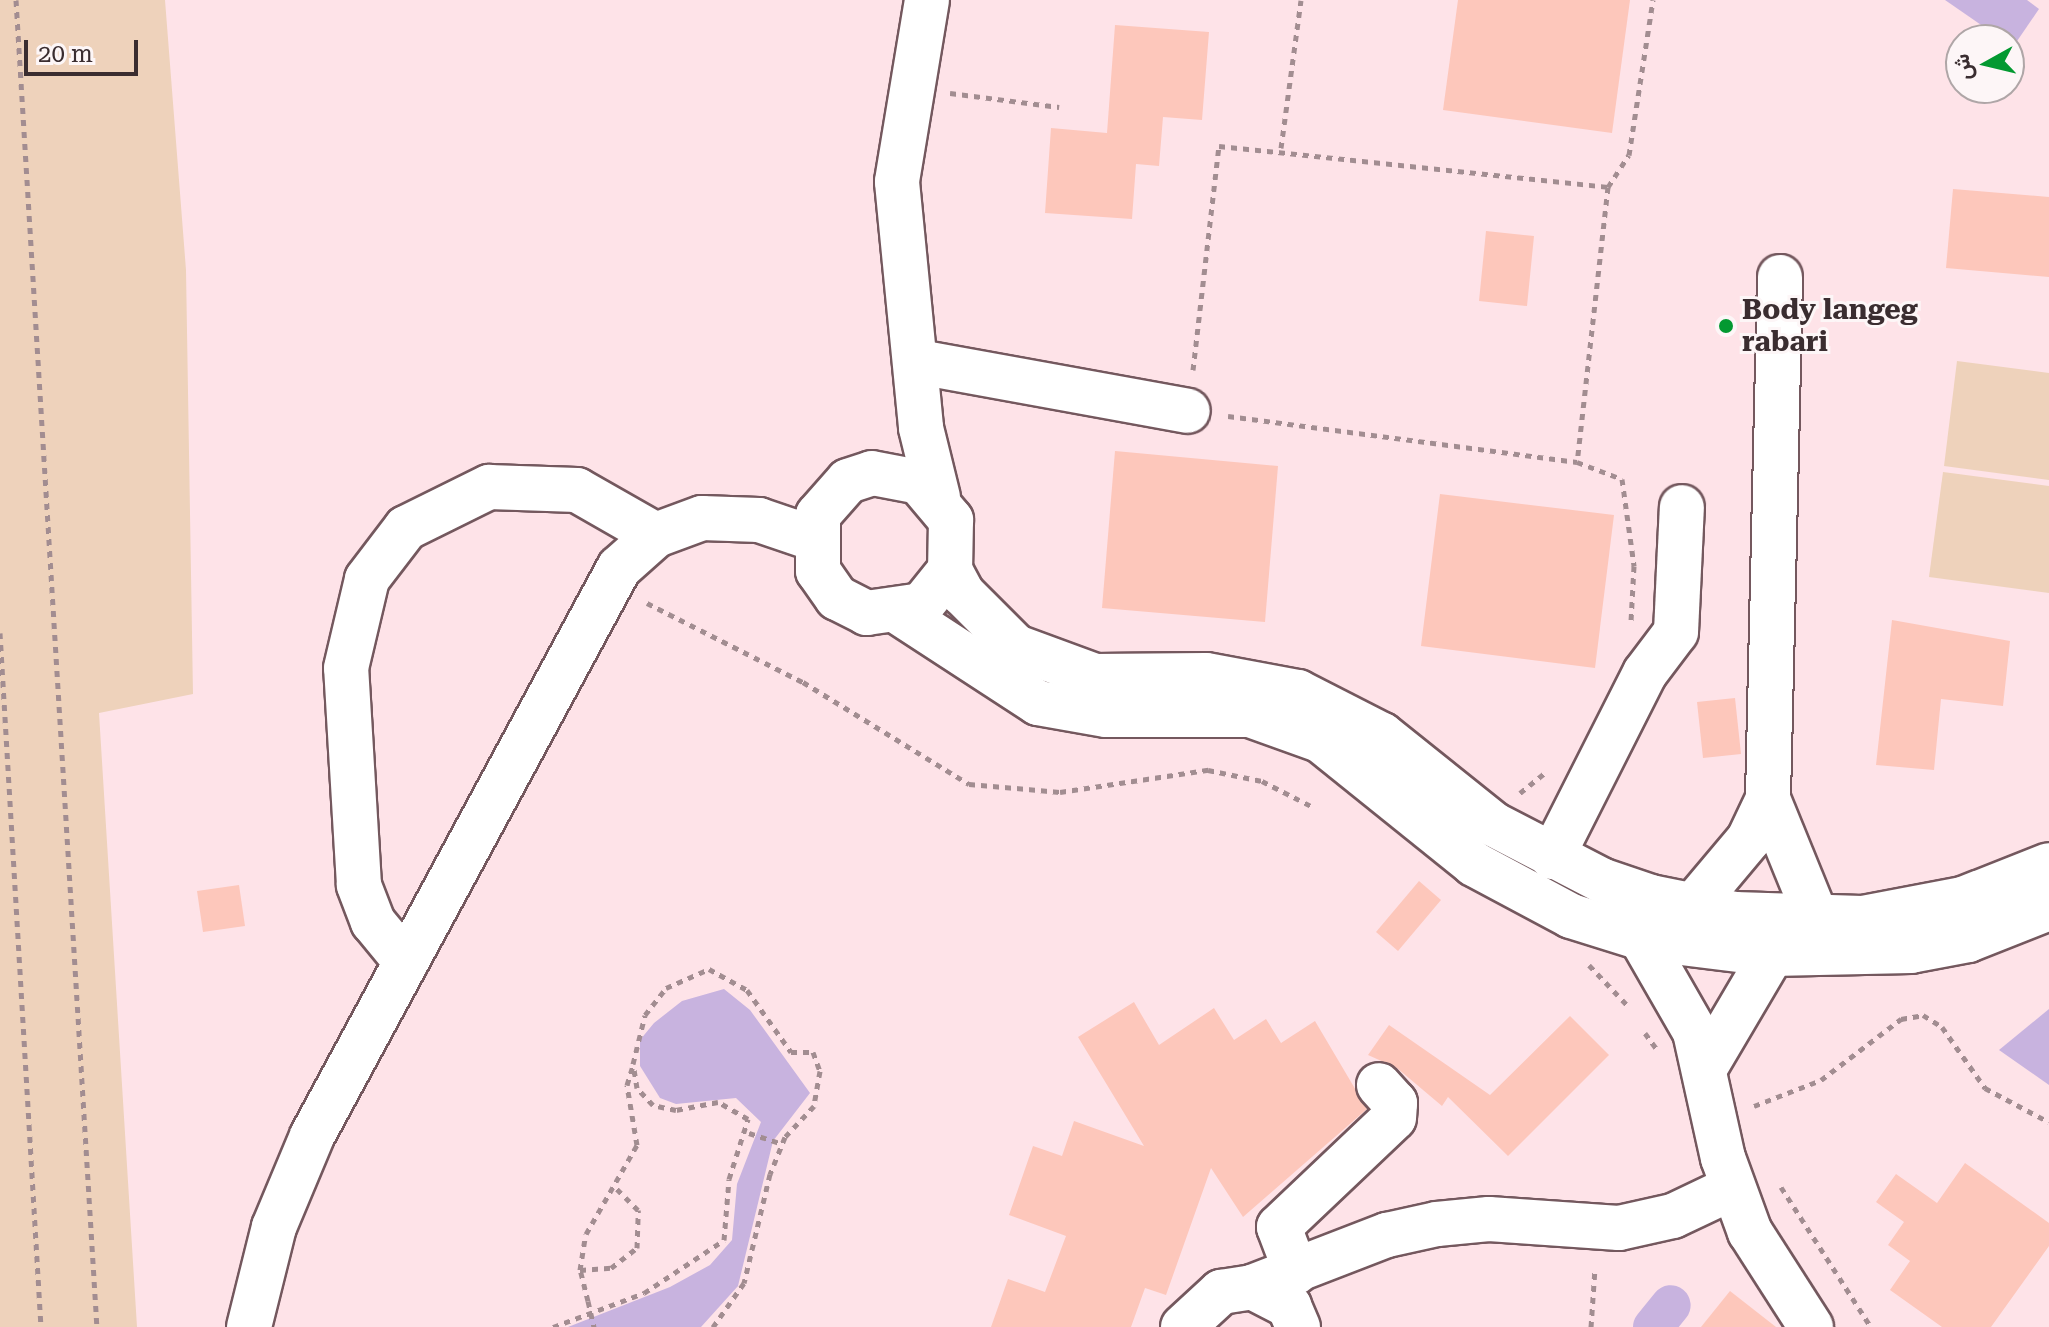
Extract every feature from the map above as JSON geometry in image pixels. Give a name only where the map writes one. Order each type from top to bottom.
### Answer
[{"type":"street","points":[[918,376],[882,450],[830,495],[812,538],[818,571],[837,598],[867,613],[900,613],[922,605],[950,570],[955,545],[938,497],[918,376],[897,182],[909,88],[927,0]]},
{"type":"street","points":[[1706,1066],[1788,930],[1768,799],[1780,277]]},
{"type":"street","points":[[918,376],[1188,411]]},
{"type":"street","points":[[848,481],[897,473],[938,497]]},
{"type":"street","points":[[406,962],[373,922],[359,885],[346,668],[367,579],[406,528],[489,487],[577,490],[656,535]]},
{"type":"street","points":[[1552,857],[1645,673],[1676,632],[1682,507]]},
{"type":"street","points":[[249,1327],[291,1180],[609,587],[656,535],[702,518],[730,517],[812,538]]},
{"type":"street","points":[[950,570],[995,632],[1067,670],[1206,675],[1294,710],[1382,735],[1493,824],[1661,914],[1788,930],[1913,911],[2049,865]]},
{"type":"street","points":[[900,613],[1038,703],[1106,715],[1294,710],[1430,831],[1522,893],[1788,930],[1911,951],[1968,940],[2049,908]]},
{"type":"street","points":[[1661,914],[1740,851],[1768,799]]},
{"type":"street","points":[[1661,914],[1681,999],[1706,1066],[1732,1188],[1772,1273],[1811,1327]]},
{"type":"street","points":[[1296,1272],[1279,1227],[1394,1118],[1395,1103],[1379,1085]]},
{"type":"street","points":[[1183,1327],[1221,1292],[1252,1287],[1338,1253],[1461,1220],[1587,1230],[1646,1224],[1732,1188]]},
{"type":"street","points":[[1252,1287],[1279,1297],[1297,1322],[1338,1253]]},
{"type":"path","points":[[16,0],[97,1327]]},
{"type":"path","points":[[1281,148],[1301,0]]},
{"type":"path","points":[[1577,462],[1608,187],[1629,155],[1653,0]]},
{"type":"path","points":[[909,88],[1059,107]]},
{"type":"path","points":[[1608,187],[1281,148],[1219,146],[1188,411],[1577,462],[1622,479],[1634,566],[1630,630]]},
{"type":"path","points":[[609,587],[747,651],[969,784],[1060,792],[1208,770],[1262,781],[1313,807]]},
{"type":"path","points":[[0,633],[41,1327]]},
{"type":"path","points":[[1508,796],[1538,784],[1554,760]]},
{"type":"path","points":[[594,1327],[580,1270],[586,1234],[637,1145],[627,1085],[641,1024],[666,988],[709,969],[732,979],[761,1002],[791,1052],[813,1052],[818,1063],[814,1106],[782,1144],[754,1257],[713,1327]]},
{"type":"path","points":[[1748,1108],[1821,1080],[1901,1019],[1923,1015],[1942,1027],[1985,1088],[2049,1122]]},
{"type":"path","points":[[553,1327],[644,1293],[718,1248],[727,1231],[729,1179],[748,1133],[743,1111],[718,1102],[676,1110],[653,1105],[637,1088],[633,1064]]},
{"type":"path","points":[[1745,1093],[1751,1117]]},
{"type":"path","points":[[748,1133],[782,1144]]},
{"type":"path","points":[[1777,1179],[1871,1327]]},
{"type":"path","points":[[580,1270],[611,1268],[637,1248],[638,1210],[614,1186]]},
{"type":"path","points":[[1588,1259],[1595,1268],[1591,1327]]},
{"type":"shaded area","points":[[0,0],[165,0],[186,270],[193,694],[99,713],[137,1327],[0,1327]]},
{"type":"shaded area","points":[[1945,0],[2027,0],[2039,9],[2025,29],[2025,24],[1980,24]]},
{"type":"shaded area","points":[[1957,361],[2049,373],[2049,480],[1944,466]]},
{"type":"shaded area","points":[[1943,472],[2049,486],[2049,593],[1929,577]]},
{"type":"shaded area","points":[[724,989],[750,1010],[810,1093],[773,1141],[738,1286],[701,1327],[568,1327],[670,1287],[710,1265],[732,1240],[737,1184],[761,1122],[736,1098],[676,1104],[660,1098],[640,1066],[640,1040],[654,1023],[682,1001]]},
{"type":"shaded area","points":[[2049,1009],[2049,1085],[1999,1050]]},
{"type":"building","points":[[1458,0],[1630,0],[1612,133],[1443,110]]},
{"type":"building","points":[[1115,25],[1209,32],[1202,120],[1163,117],[1159,166],[1136,164],[1132,219],[1045,213],[1051,128],[1107,133]]},
{"type":"building","points":[[1953,189],[2049,197],[2049,277],[1946,268]]},
{"type":"building","points":[[1486,231],[1534,236],[1527,306],[1479,301]]},
{"type":"building","points":[[1115,451],[1278,466],[1265,622],[1102,608]]},
{"type":"building","points":[[1440,494],[1614,515],[1595,668],[1421,646]]},
{"type":"building","points":[[1892,620],[2010,641],[2003,706],[1941,699],[1934,770],[1876,765]]},
{"type":"building","points":[[1735,698],[1741,754],[1703,758],[1697,702]]},
{"type":"building","points":[[1419,881],[1441,900],[1398,951],[1376,932]]},
{"type":"building","points":[[239,885],[245,926],[203,932],[197,891]]},
{"type":"building","points":[[1134,1002],[1159,1045],[1214,1008],[1234,1040],[1266,1019],[1281,1043],[1315,1021],[1367,1109],[1243,1217],[1211,1168],[1166,1295],[1145,1288],[1131,1327],[991,1327],[1008,1279],[1045,1292],[1066,1236],[1009,1215],[1033,1146],[1062,1156],[1074,1121],[1144,1146],[1078,1037]]},
{"type":"building","points":[[1570,1016],[1609,1055],[1508,1156],[1448,1097],[1442,1106],[1397,1068],[1368,1055],[1389,1025],[1490,1095]]},
{"type":"building","points":[[1965,1163],[2049,1223],[2049,1246],[1991,1327],[1942,1327],[1890,1290],[1910,1261],[1888,1245],[1904,1222],[1876,1202],[1896,1174],[1937,1203]]},
{"type":"building","points":[[1730,1291],[1776,1327],[1701,1327]]},
{"type":"waterway","points":[[1653,1327],[1671,1305]]},
{"type":"place","name":"Body langeg rabari","points":[[1726,326]]}]
